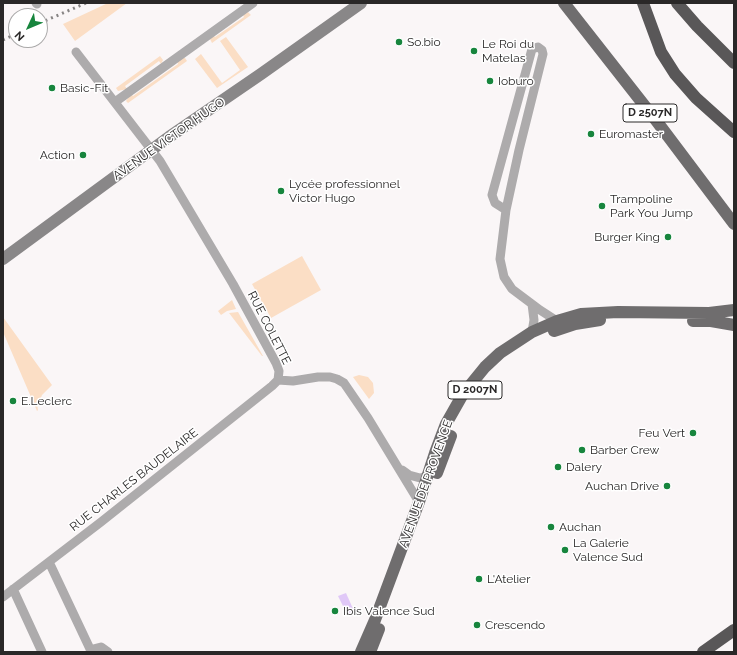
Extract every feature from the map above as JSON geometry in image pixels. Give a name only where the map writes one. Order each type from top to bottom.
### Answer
[{"type":"highway","points":[[642,3],[661,52],[675,74],[696,98],[734,132]]},
{"type":"highway","points":[[677,3],[697,26],[734,63]]},
{"type":"highway","points":[[703,652],[734,630]]},
{"type":"main road","name":"AVENUE VICTOR HUGO","points":[[336,20],[356,3]]},
{"type":"main road","name":"AVENUE VICTOR HUGO","points":[[3,259],[152,150],[361,3]]},
{"type":"main road","name":"D 2507N","points":[[564,3],[734,224]]},
{"type":"main road","name":"AVENUE DE PROVENCE","points":[[361,652],[375,620],[419,502],[446,424],[454,408],[473,380],[500,353],[532,332],[558,321],[581,314],[709,313],[734,310]]},
{"type":"main road","name":"AVENUE DE PROVENCE","points":[[370,652],[455,425],[462,410],[479,384],[504,359],[547,333],[575,324],[594,320],[711,321],[734,325]]},
{"type":"street","points":[[115,102],[252,3]]},
{"type":"street","points":[[506,210],[495,203],[492,195],[532,49],[538,47],[542,50],[543,54],[506,210],[500,248],[500,259],[502,270],[512,289],[558,321]]},
{"type":"street","name":"RUE COLETTE","points":[[76,52],[152,150],[184,201],[233,284],[276,363],[279,370],[278,380],[294,381],[330,377],[344,383],[368,418],[419,502]]},
{"type":"street","points":[[532,304],[534,320],[532,332]]},
{"type":"street","name":"RUE CHARLES BAUDELAIRE","points":[[3,597],[278,380]]},
{"type":"street","points":[[399,468],[409,475],[417,478],[428,476]]},
{"type":"street","points":[[49,562],[90,652],[101,647],[108,652]]},
{"type":"street","points":[[13,590],[42,652]]},
{"type":"shaded area","points":[[108,3],[127,3],[75,41],[63,24]]},
{"type":"shaded area","points":[[248,12],[251,15],[212,43],[210,39],[213,35],[215,37],[244,17],[243,15]]},
{"type":"shaded area","points":[[226,37],[248,67],[217,88],[195,59],[201,54],[222,83],[240,70],[220,41]]},
{"type":"shaded area","points":[[160,56],[163,60],[161,64],[159,61],[125,86],[127,89],[118,91],[116,88]]},
{"type":"shaded area","points":[[181,58],[185,58],[187,61],[128,103],[126,101],[131,94],[133,96],[178,64],[177,61]]},
{"type":"shaded area","points":[[302,256],[321,290],[271,318],[252,284]]},
{"type":"shaded area","points":[[232,300],[236,309],[227,311],[221,315],[218,311]]},
{"type":"shaded area","points":[[238,312],[263,356],[229,313]]},
{"type":"shaded area","points":[[3,317],[52,385],[42,395],[39,403],[37,403],[37,411],[3,332]]},
{"type":"shaded area","points":[[359,375],[368,377],[373,383],[374,393],[369,399],[353,377]]},
{"type":"shaded area","points":[[346,593],[354,611],[347,614],[338,596]]},
{"type":"railway","points":[[48,20],[86,3]]},
{"type":"railway","points":[[3,40],[8,38]]},
{"type":"place","name":"So.bio","points":[[399,42]]},
{"type":"place","name":"Le Roi du Matelas","points":[[474,51]]},
{"type":"place","name":"Ioburo","points":[[490,81]]},
{"type":"place","name":"Basic-Fit","points":[[52,88]]},
{"type":"place","name":"Euromaster","points":[[591,134]]},
{"type":"place","name":"Action","points":[[83,155]]},
{"type":"place","name":"Lycée professionnel Victor Hugo","points":[[281,191]]},
{"type":"place","name":"Trampoline Park You Jump","points":[[602,206]]},
{"type":"place","name":"Burger King","points":[[668,237]]},
{"type":"place","name":"E.Leclerc","points":[[13,401]]},
{"type":"place","name":"Feu Vert","points":[[693,433]]},
{"type":"place","name":"Barber Crew","points":[[582,450]]},
{"type":"place","name":"Dalery","points":[[558,467]]},
{"type":"place","name":"Auchan Drive","points":[[667,486]]},
{"type":"place","name":"Auchan","points":[[551,527]]},
{"type":"place","name":"La Galerie Valence Sud","points":[[565,550]]},
{"type":"place","name":"L'Atelier","points":[[479,579]]},
{"type":"place","name":"Ibis Valence Sud","points":[[335,611]]},
{"type":"place","name":"Crescendo","points":[[477,625]]}]
